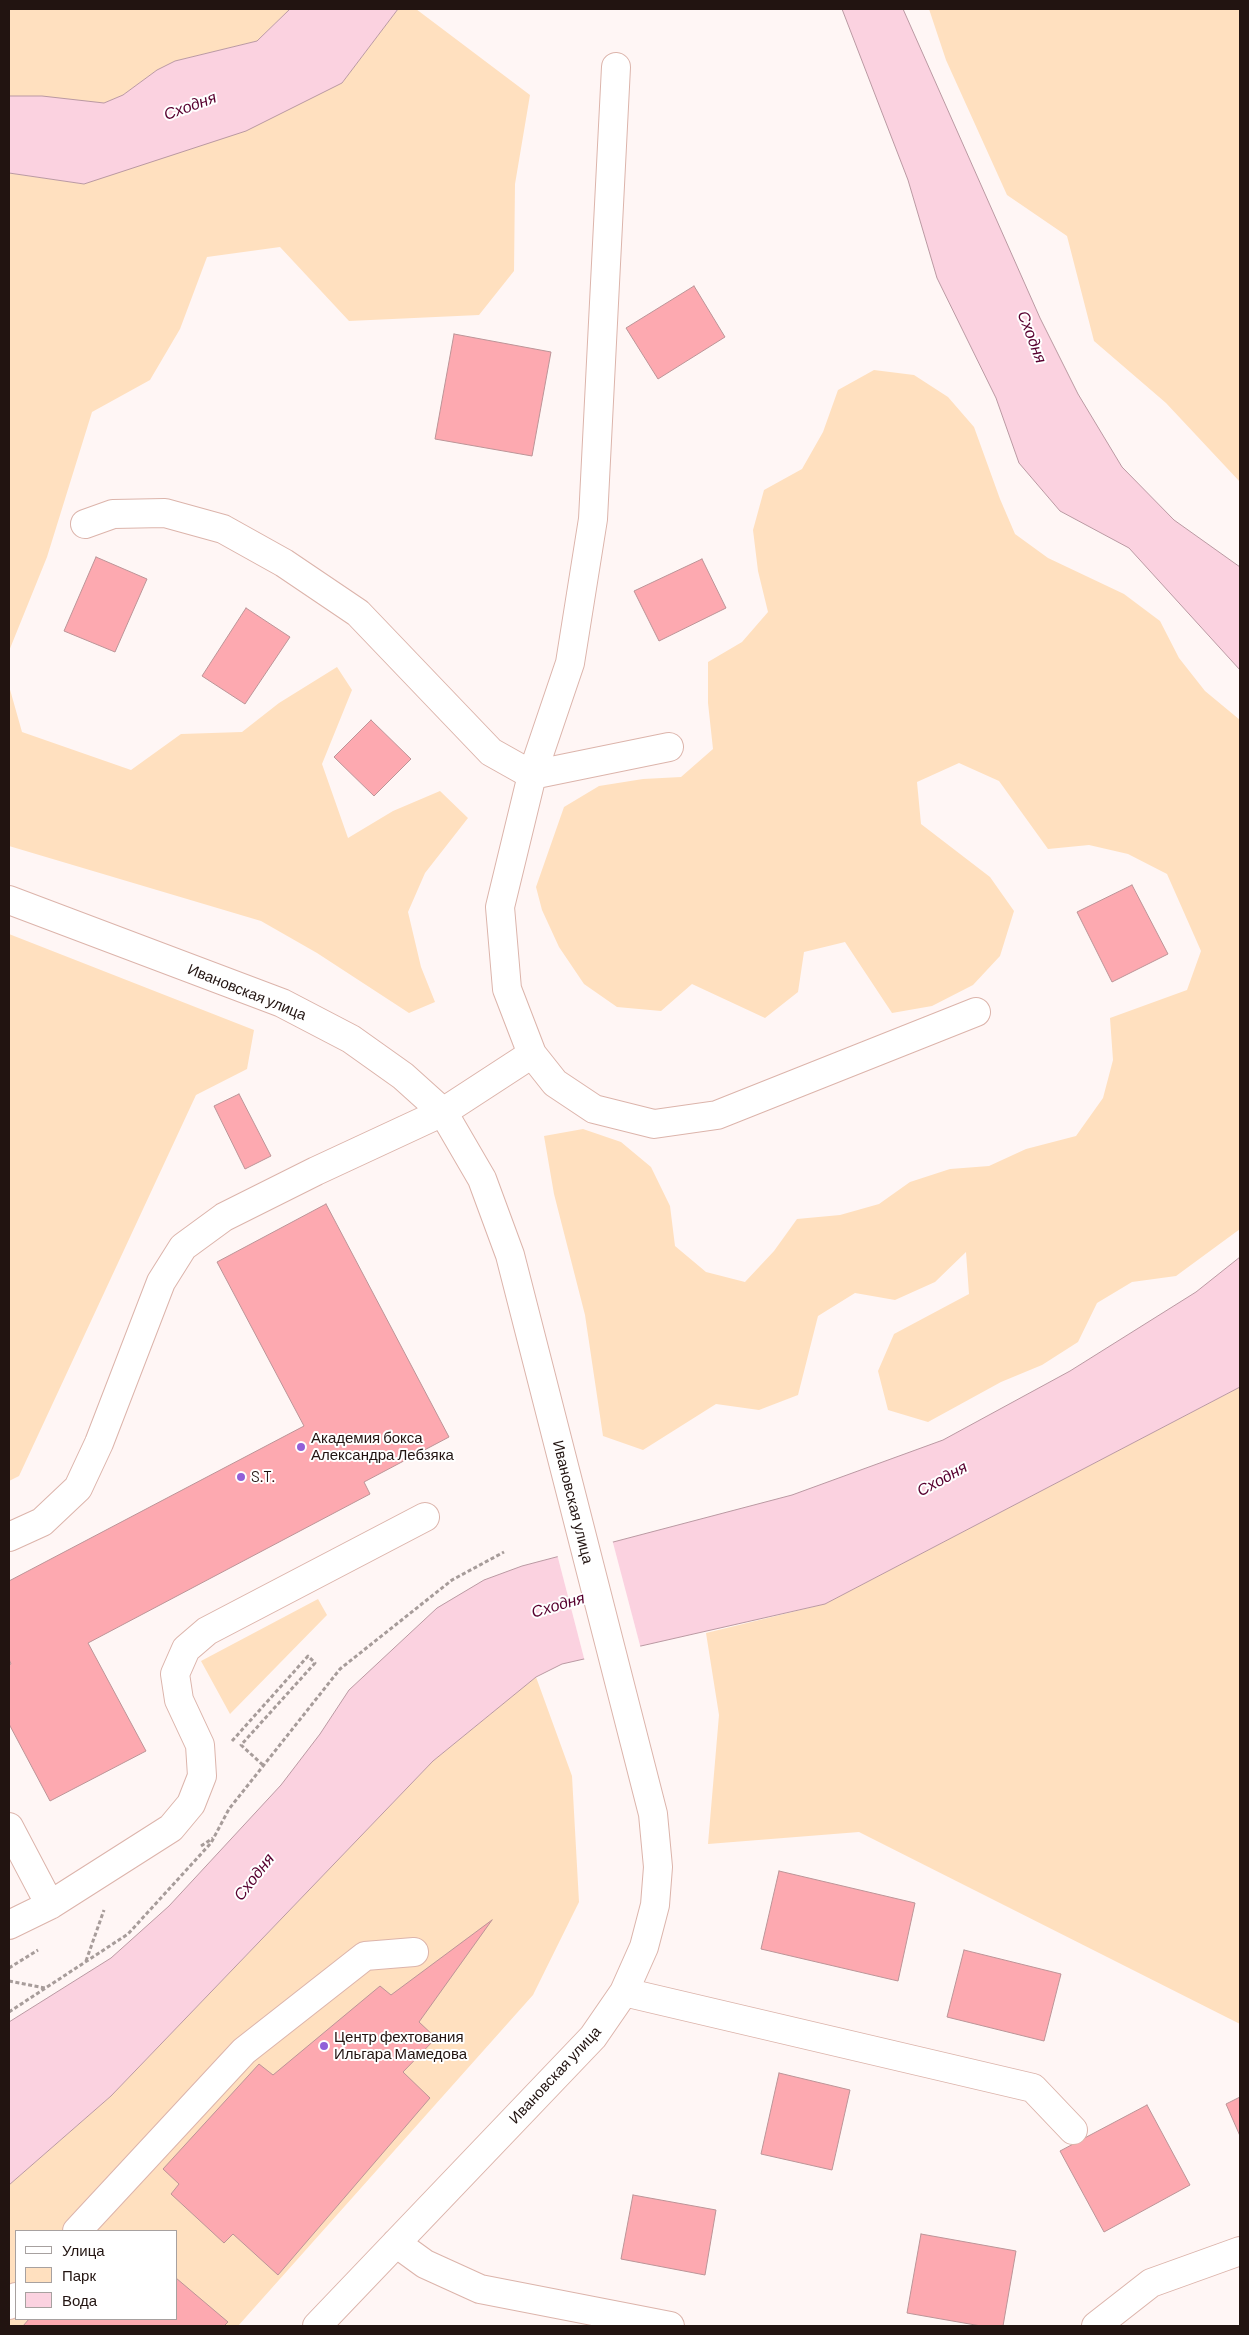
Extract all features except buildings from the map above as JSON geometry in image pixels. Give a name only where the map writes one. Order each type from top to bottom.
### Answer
[{"type":"street","points":[[616,68],[593,519],[570,663],[532,775],[500,907],[507,989],[532,1054],[555,1083],[594,1109],[654,1124],[717,1115],[976,1012]]},
{"type":"street","points":[[85,524],[113,514],[165,513],[223,529],[284,562],[358,612],[491,752],[532,775],[669,747]]},
{"type":"street","name":"Ивановская улица","points":[[9,900],[282,1003],[351,1038],[403,1076],[443,1112],[482,1178],[510,1255],[654,1814],[658,1867],[656,1905],[644,1947],[624,1992],[593,2037],[317,2326]]},
{"type":"street","points":[[9,1538],[42,1522],[78,1488],[99,1443],[161,1282],[183,1248],[224,1217],[316,1171],[443,1112],[532,1054]]},
{"type":"street","points":[[9,1925],[50,1905],[171,1828],[191,1804],[202,1776],[200,1745],[180,1700],[175,1674],[186,1648],[207,1631],[425,1517]]},
{"type":"street","points":[[9,1827],[50,1905]]},
{"type":"street","points":[[78,2230],[244,2051],[366,1956],[414,1952]]},
{"type":"street","points":[[624,1992],[1033,2088],[1073,2130]]},
{"type":"street","points":[[396,2243],[425,2264],[480,2289],[670,2326]]},
{"type":"street","points":[[1096,2326],[1151,2284],[1240,2251]]},
{"type":"path","points":[[9,2012],[128,1934],[211,1843],[229,1808],[340,1669],[452,1580],[504,1552]]},
{"type":"path","points":[[200,1745],[229,1744],[308,1656],[315,1663],[241,1745],[264,1766]]},
{"type":"path","points":[[86,1962],[106,1907]]},
{"type":"path","points":[[9,1981],[46,1988]]},
{"type":"green space","points":[[9,9],[290,9],[257,41],[175,61],[157,70],[123,95],[104,103],[9,96]]},
{"type":"green space","points":[[398,9],[416,9],[530,95],[515,184],[514,271],[479,315],[349,321],[280,247],[207,257],[180,329],[150,380],[92,412],[47,557],[9,651],[9,173],[84,184],[342,83]]},
{"type":"green space","points":[[929,9],[1240,9],[1240,482],[1166,403],[1094,341],[1067,236],[1007,195],[946,60]]},
{"type":"green space","points":[[874,370],[914,375],[948,397],[974,427],[1015,534],[1048,558],[1124,594],[1160,621],[1179,658],[1205,691],[1240,720],[1240,1229],[1176,1276],[1132,1282],[1097,1303],[1078,1342],[1042,1365],[1001,1382],[928,1422],[888,1410],[878,1371],[894,1334],[969,1294],[966,1252],[935,1282],[895,1300],[855,1293],[818,1316],[798,1395],[759,1410],[716,1404],[643,1450],[603,1436],[585,1315],[554,1194],[544,1136],[583,1129],[621,1142],[651,1167],[670,1206],[675,1246],[706,1272],[745,1282],[774,1251],[797,1219],[840,1215],[879,1204],[910,1182],[950,1169],[989,1166],[1026,1149],[1076,1136],[1103,1098],[1113,1060],[1110,1018],[1187,990],[1201,951],[1167,874],[1128,854],[1089,845],[1048,849],[999,781],[959,763],[917,782],[921,824],[990,877],[1014,911],[1000,956],[973,985],[932,1006],[892,1013],[845,942],[804,952],[798,992],[765,1018],[692,984],[661,1011],[617,1007],[584,984],[559,947],[542,910],[536,887],[564,807],[599,786],[643,779],[681,777],[713,749],[708,703],[708,662],[742,642],[768,612],[758,571],[753,530],[764,490],[802,469],[823,432],[838,390]]},
{"type":"green space","points":[[337,667],[352,690],[322,764],[348,838],[393,811],[440,791],[468,818],[425,873],[408,912],[421,967],[435,1002],[409,1013],[317,953],[261,921],[9,846],[9,686],[22,732],[131,770],[181,734],[242,732],[279,703]]},
{"type":"green space","points":[[9,934],[254,1030],[247,1069],[196,1095],[19,1476],[9,1481]]},
{"type":"green space","points":[[1240,1387],[1240,2024],[859,1832],[708,1844],[719,1715],[706,1633],[825,1604]]},
{"type":"green space","points":[[318,1599],[327,1615],[230,1714],[201,1661]]},
{"type":"green space","name":"Центр фехтования Ильгара Мамедова","points":[[536,1677],[572,1776],[579,1902],[533,1995],[238,2326],[9,2326],[9,2185],[111,2096],[433,1761]]},
{"type":"water","name":"Сходня","points":[[290,9],[398,9],[342,83],[246,131],[84,184],[9,173],[9,96],[42,96],[104,103],[123,95],[157,70],[175,61],[257,41]]},
{"type":"water","name":"Сходня","points":[[842,9],[903,9],[1040,318],[1078,394],[1122,467],[1174,520],[1240,567],[1240,670],[1129,548],[1060,511],[1019,463],[996,398],[937,278],[908,180]]},
{"type":"water","name":"Сходня","points":[[1240,1257],[1240,1387],[825,1604],[562,1664],[536,1677],[433,1761],[111,2096],[9,2185],[9,2022],[111,1958],[169,1906],[281,1785],[320,1734],[349,1690],[437,1608],[484,1580],[522,1566],[792,1495],[943,1440],[1070,1371],[1196,1292]]},
{"type":"pier","points":[[612,1539],[641,1649],[585,1662],[557,1554]]},
{"type":"place","name":"Академия бокса Александра Лебзяка","points":[[301,1447]]},
{"type":"place","name":"S.T.","points":[[241,1477]]},
{"type":"place","name":"Центр фехтования Ильгара Мамедова","points":[[324,2046]]}]
